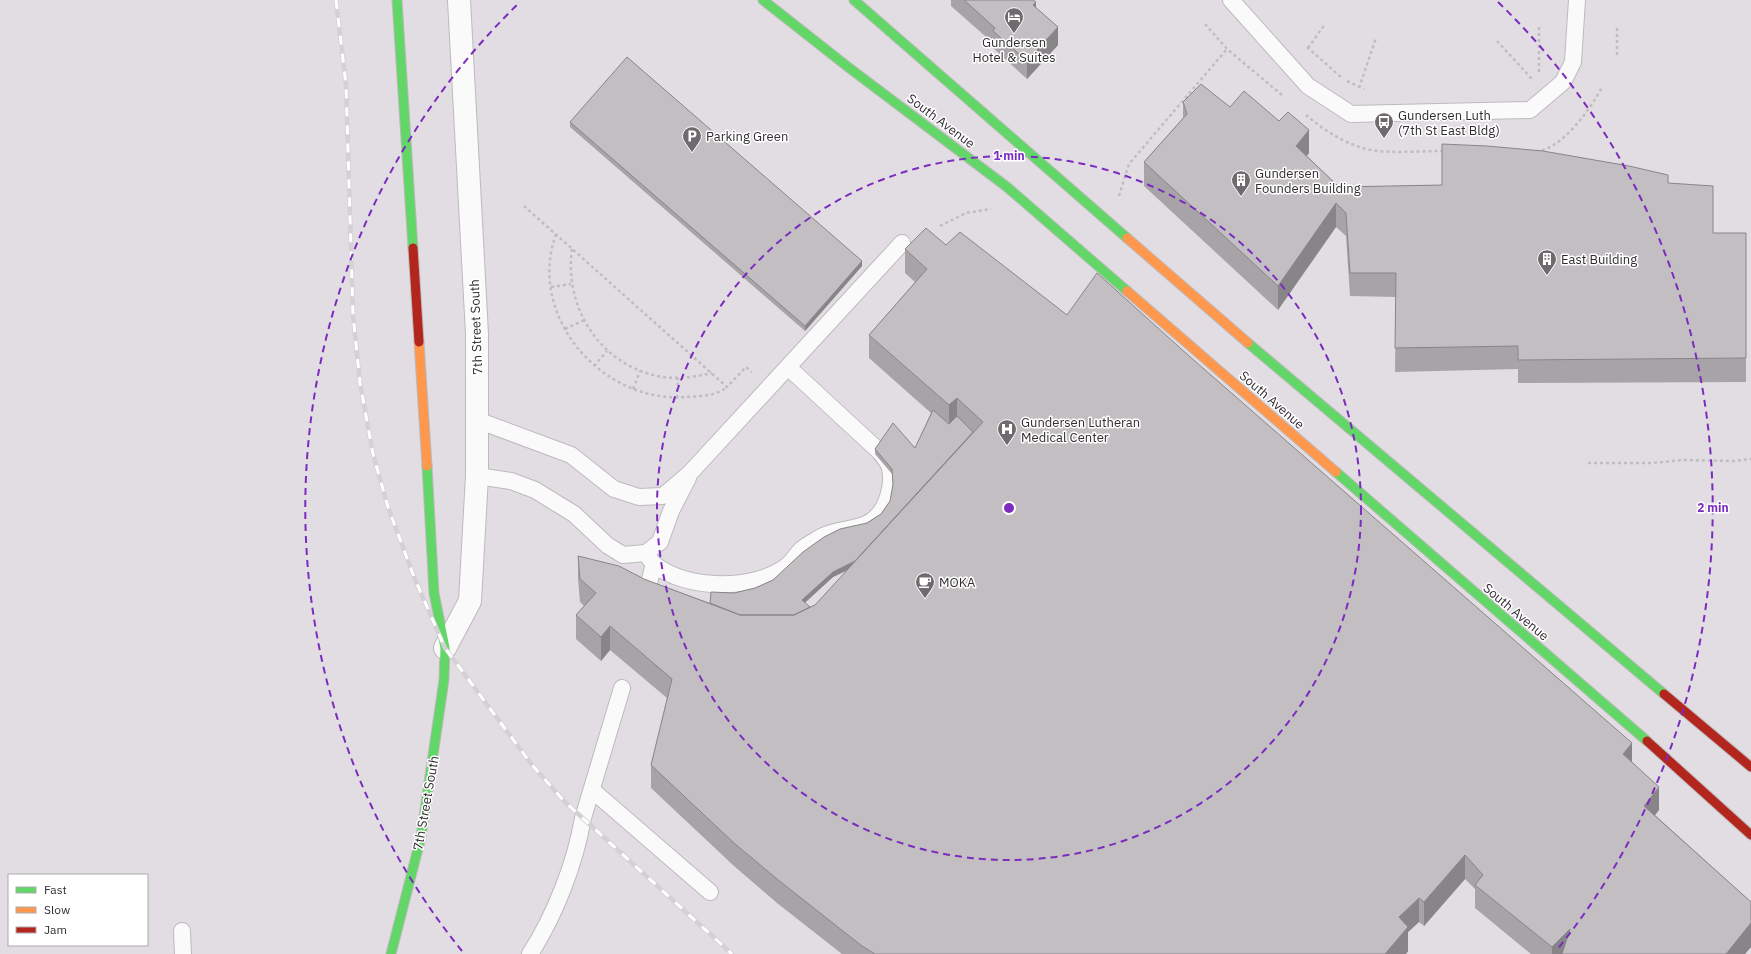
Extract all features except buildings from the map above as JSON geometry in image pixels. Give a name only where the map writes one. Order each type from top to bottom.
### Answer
[{"type":"main road","name":"7th Street South","points":[[391,954],[421,838],[444,680],[445,648],[434,593],[398,0]]},
{"type":"main road","name":"South Avenue","points":[[763,0],[1013,192],[1480,598],[1674,764],[1751,835]]},
{"type":"main road","name":"South Avenue","points":[[854,0],[1283,374],[1751,767]]},
{"type":"street","name":"7th Street South","points":[[445,648],[470,601],[477,476],[478,334],[459,0]]},
{"type":"lane","points":[[1231,0],[1308,86],[1352,114],[1530,110],[1563,82],[1573,62],[1577,0]]},
{"type":"lane","points":[[478,420],[571,455],[614,488],[639,497],[663,496],[690,473],[789,368],[902,243]]},
{"type":"lane","points":[[477,476],[512,481],[535,490],[574,514],[607,545],[623,554],[650,558],[674,576],[699,584],[740,583],[762,578],[787,566],[802,549],[823,536],[835,530],[856,527],[870,522],[881,512],[887,499],[891,481],[888,465],[880,452],[789,368]]},
{"type":"lane","points":[[646,594],[650,558],[660,542],[671,510],[690,473]]},
{"type":"lane","points":[[530,954],[548,925],[562,888],[580,834],[622,688]]},
{"type":"lane","points":[[592,790],[710,892]]},
{"type":"lane","points":[[182,931],[183,954]]},
{"type":"path","points":[[1308,48],[1325,24]]},
{"type":"path","points":[[1539,79],[1540,24]]},
{"type":"path","points":[[1617,25],[1617,55]]},
{"type":"path","points":[[1359,88],[1376,38]]},
{"type":"path","points":[[1497,41],[1534,81]]},
{"type":"path","points":[[1304,43],[1343,78],[1359,88],[1366,90]]},
{"type":"path","points":[[1119,196],[1129,164],[1227,49]]},
{"type":"path","points":[[524,206],[727,387]]},
{"type":"path","points":[[940,226],[966,213],[995,208]]},
{"type":"path","points":[[556,234],[551,252],[551,287],[559,316],[565,329],[584,357],[616,382],[654,396],[677,398],[719,393],[727,387],[746,367]]},
{"type":"path","points":[[572,249],[570,265],[571,284],[576,301],[584,320],[594,337],[607,351],[640,371],[658,376],[678,378],[712,373]]},
{"type":"path","points":[[551,287],[571,284]]},
{"type":"path","points":[[565,329],[584,320]]},
{"type":"path","points":[[594,366],[607,351]]},
{"type":"path","points":[[633,389],[640,371]]},
{"type":"path","points":[[677,398],[678,378]]},
{"type":"path","points":[[1588,463],[1650,463],[1685,460],[1734,461],[1751,459]]},
{"type":"railway","points":[[336,0],[346,85],[353,315],[360,383],[373,454],[388,507],[414,577],[445,648],[532,765],[565,802],[732,954]]},
{"type":"traffic: fast","points":[[397,0],[413,248]]},
{"type":"traffic: fast","points":[[763,0],[848,67],[1007,187],[1127,291]]},
{"type":"traffic: fast","points":[[854,0],[1127,238]]},
{"type":"traffic: fast","points":[[1248,343],[1664,694]]},
{"type":"traffic: fast","points":[[391,954],[421,837],[444,680],[445,648],[434,593],[427,466]]},
{"type":"traffic: fast","points":[[1336,472],[1647,741]]},
{"type":"traffic: slow","points":[[1127,238],[1248,343]]},
{"type":"traffic: slow","points":[[1127,291],[1336,472]]},
{"type":"traffic: slow","points":[[419,342],[427,466]]},
{"type":"traffic: jam","points":[[413,248],[419,342]]},
{"type":"traffic: jam","points":[[1664,694],[1751,767]]},
{"type":"traffic: jam","points":[[1647,741],[1751,835]]},
{"type":"place","name":"Gundersen Hotel & Suites","points":[[1014,34]]},
{"type":"place","name":"Gundersen Luth (7th St East Bldg)","points":[[1384,139]]},
{"type":"place","name":"Parking Green","points":[[692,153]]},
{"type":"place","name":"Gundersen Founders Building","points":[[1241,197]]},
{"type":"place","name":"East Building","points":[[1547,276]]},
{"type":"place","name":"Gundersen Lutheran Medical Center","points":[[1007,446]]},
{"type":"place","name":"MOKA","points":[[925,599]]}]
